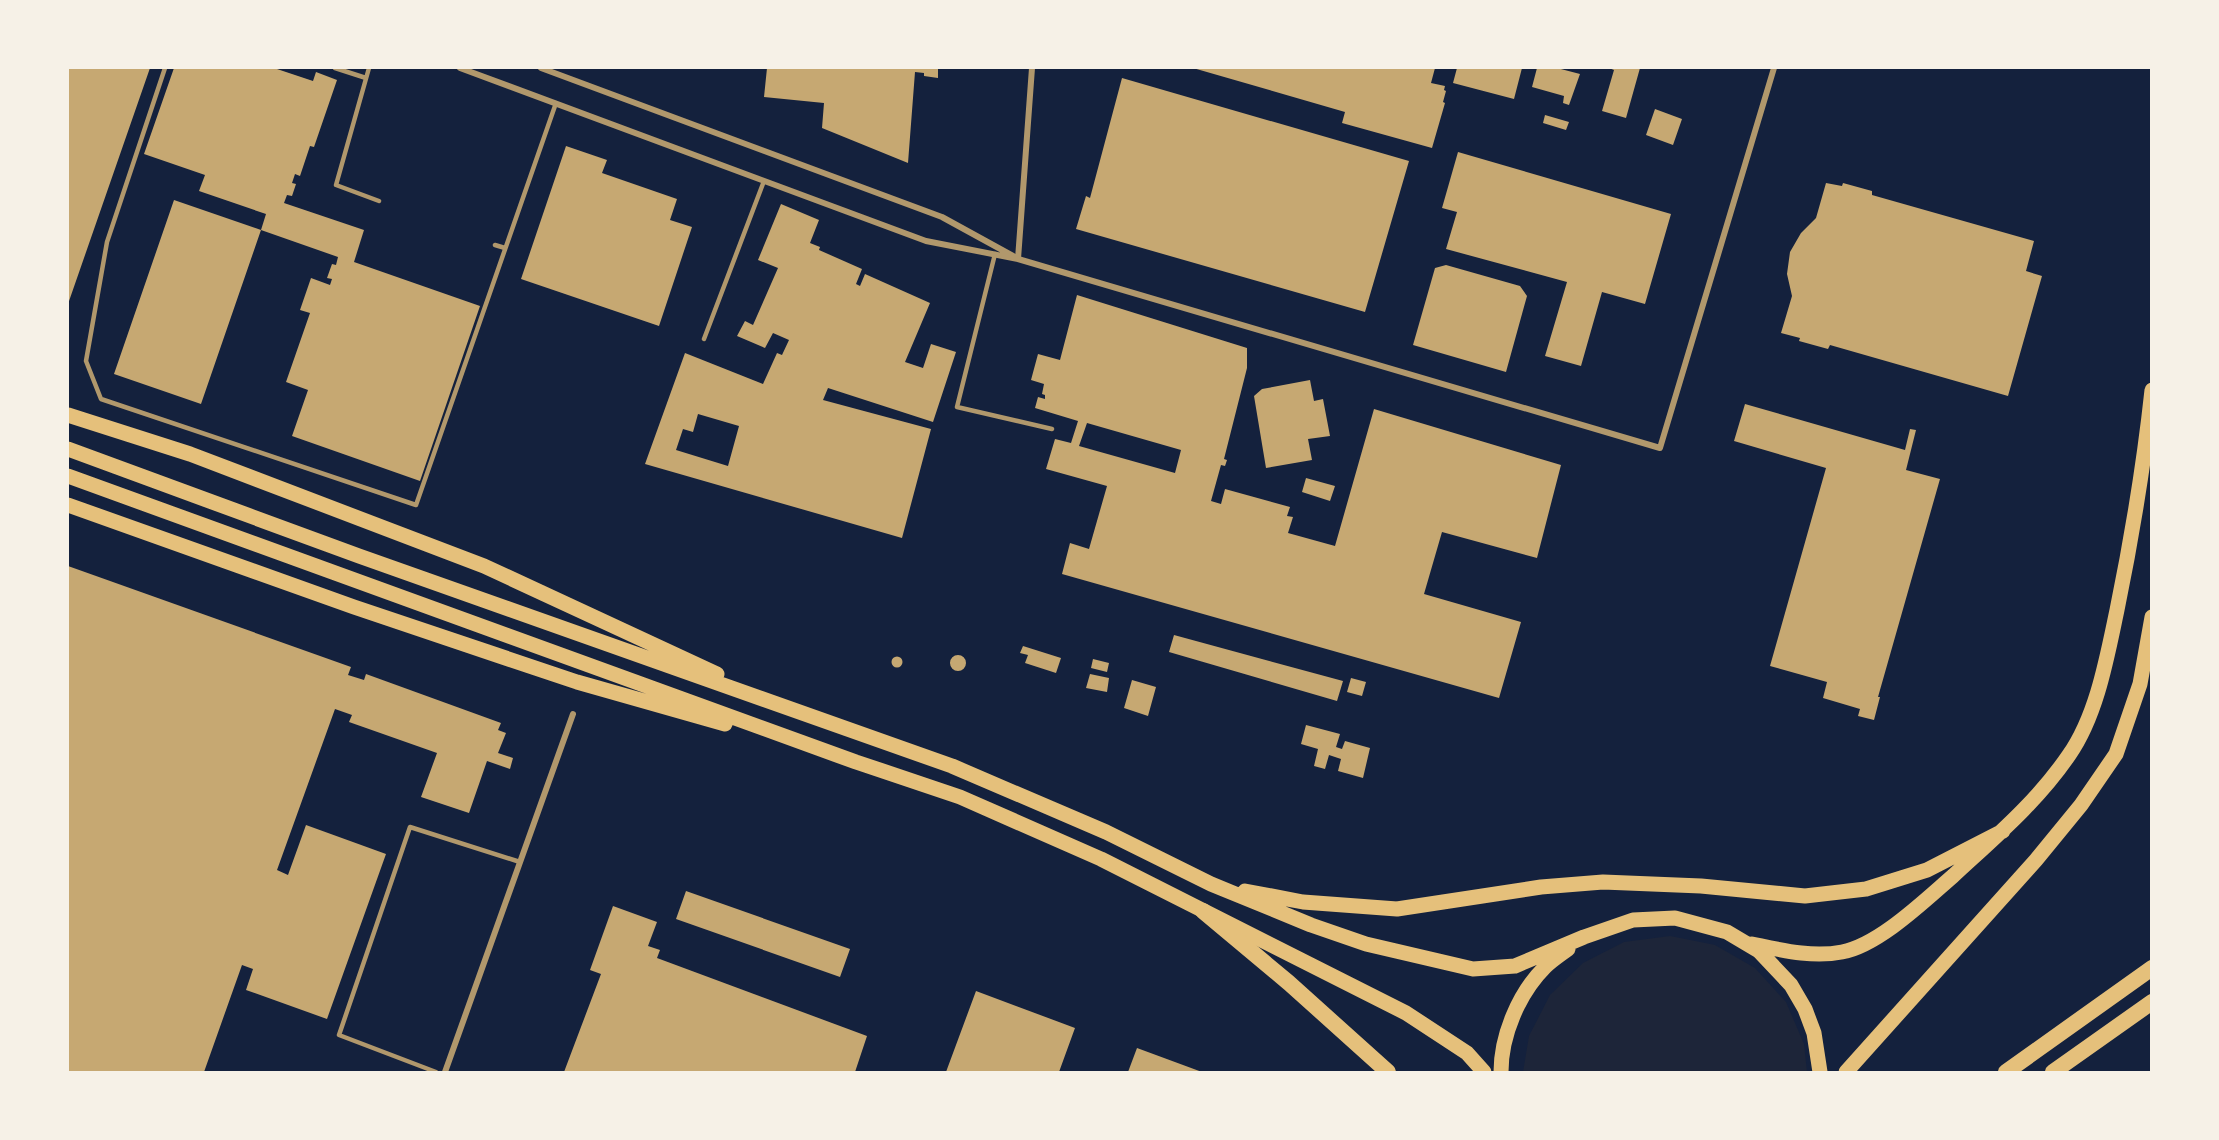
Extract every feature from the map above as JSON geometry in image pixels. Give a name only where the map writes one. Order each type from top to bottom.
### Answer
[{"type":"highway","points":[[1747,943],[1797,953],[1842,952],[1876,939],[1938,889],[2003,831],[2040,792],[2070,754],[2092,710],[2108,654],[2129,554],[2146,442],[2151,390]]},
{"type":"highway","points":[[68,415],[190,454],[484,566],[804,715]]},
{"type":"highway","points":[[68,449],[359,556],[952,766],[1106,832],[1211,884],[1311,925],[1366,944],[1473,969],[1515,966],[1584,937],[1633,920],[1675,918],[1727,932],[1759,951],[1791,986],[1805,1008],[1814,1033],[1820,1072]]},
{"type":"highway","points":[[68,476],[856,762],[960,797],[1101,859],[1406,1012],[1467,1053],[1484,1072]]},
{"type":"highway","points":[[68,505],[354,607],[577,682],[856,762]]},
{"type":"highway","points":[[1846,1072],[2036,860],[2081,806],[2116,754],[2140,684],[2151,617]]},
{"type":"highway","points":[[1211,884],[1303,902],[1397,909],[1541,887],[1603,882],[1701,886],[1805,896],[1866,889],[1927,870],[2003,831]]},
{"type":"highway","points":[[1203,911],[1388,1072]]},
{"type":"highway","points":[[1501,1072],[1509,1028],[1521,999],[1546,966],[1584,937]]},
{"type":"highway","points":[[2006,1072],[2151,968]]},
{"type":"highway","points":[[2053,1072],[2151,1002]]},
{"type":"street","points":[[460,68],[926,241],[1018,259],[1660,448],[1774,68]]},
{"type":"street","points":[[541,68],[942,217],[1018,259]]},
{"type":"street","points":[[1018,259],[1032,68]]},
{"type":"street","points":[[445,1072],[573,714]]},
{"type":"lane","points":[[165,68],[107,242],[86,361],[101,399],[416,505],[556,103]]},
{"type":"lane","points":[[335,68],[366,78]]},
{"type":"lane","points":[[369,68],[336,185],[379,201]]},
{"type":"lane","points":[[704,339],[764,181]]},
{"type":"lane","points":[[495,245],[505,248]]},
{"type":"lane","points":[[995,254],[957,407],[1052,429]]},
{"type":"lane","points":[[436,1072],[339,1035],[410,827],[520,862]]},
{"type":"shaded area","points":[[1670,936],[1715,945],[1755,968],[1786,1002],[1804,1044],[1807,1072],[1523,1072],[1529,1036],[1550,995],[1583,963],[1624,942]]},
{"type":"building","points":[[68,68],[150,68],[68,304]]},
{"type":"building","points":[[174,68],[274,68],[313,81],[316,72],[337,80],[314,147],[310,146],[300,176],[295,174],[292,183],[296,184],[292,196],[287,195],[284,203],[364,230],[354,262],[480,306],[420,481],[292,436],[308,390],[286,382],[310,313],[300,310],[311,278],[330,285],[332,279],[327,278],[332,264],[336,265],[338,257],[261,230],[266,214],[199,191],[205,175],[144,154]]},
{"type":"building","points":[[767,68],[938,68],[938,78],[915,72],[908,163],[822,128],[824,103],[764,97]]},
{"type":"building","points":[[1193,68],[1435,68],[1431,83],[1445,86],[1443,102],[1445,103],[1432,148],[1342,123],[1345,112]]},
{"type":"building","points":[[1457,68],[1522,68],[1514,99],[1453,83]]},
{"type":"building","points":[[1537,68],[1557,68],[1580,74],[1569,105],[1563,103],[1564,96],[1532,87]]},
{"type":"building","points":[[1609,68],[1640,68],[1626,118],[1602,111],[1614,70]]},
{"type":"building","points":[[1122,78],[1409,161],[1365,312],[1076,229],[1086,196],[1090,198]]},
{"type":"building","points":[[1655,109],[1682,119],[1673,145],[1646,135]]},
{"type":"building","points":[[1545,115],[1569,122],[1566,130],[1543,123]]},
{"type":"building","points":[[566,146],[607,160],[602,173],[677,199],[670,220],[692,227],[659,326],[521,279]]},
{"type":"building","points":[[1458,152],[1671,214],[1645,304],[1602,292],[1581,366],[1545,356],[1567,282],[1446,249],[1457,212],[1442,208]]},
{"type":"building","points":[[1826,183],[1842,186],[1843,183],[1872,191],[1872,195],[2034,241],[2026,271],[2042,276],[2008,396],[1830,345],[1828,349],[1799,341],[1800,338],[1781,333],[1792,296],[1787,274],[1790,252],[1801,233],[1816,218]]},
{"type":"building","points":[[174,200],[261,230],[201,404],[114,374]]},
{"type":"building","points":[[781,204],[819,220],[810,243],[820,247],[819,250],[862,269],[856,284],[860,286],[865,274],[930,303],[905,362],[923,368],[931,344],[956,352],[933,422],[828,388],[823,400],[931,429],[902,538],[645,464],[685,353],[763,384],[777,353],[782,355],[789,340],[773,333],[765,348],[737,336],[745,321],[753,325],[778,268],[758,260]],"holes":[[[698,414],[739,426],[728,466],[676,450],[683,429],[693,432]]]},
{"type":"building","points":[[1446,265],[1520,286],[1527,296],[1506,372],[1413,345],[1435,268]]},
{"type":"building","points":[[1077,295],[1247,348],[1247,368],[1224,459],[1227,460],[1225,466],[1221,465],[1211,501],[1221,504],[1225,489],[1290,507],[1287,516],[1293,517],[1288,533],[1335,546],[1374,409],[1561,465],[1537,558],[1442,532],[1424,594],[1521,622],[1499,698],[1062,574],[1070,543],[1089,549],[1107,486],[1046,469],[1055,439],[1071,443],[1078,421],[1035,408],[1038,397],[1045,399],[1045,395],[1042,394],[1044,384],[1031,380],[1038,354],[1060,360]],"holes":[[[1087,423],[1181,450],[1175,473],[1079,446]]]},
{"type":"building","points":[[1310,380],[1314,401],[1323,399],[1330,436],[1308,439],[1312,460],[1266,468],[1254,396],[1262,389]]},
{"type":"building","points":[[1745,404],[1905,450],[1910,429],[1916,430],[1906,470],[1940,479],[1878,697],[1880,697],[1874,720],[1858,716],[1860,709],[1823,698],[1827,682],[1770,666],[1826,468],[1734,441]]},
{"type":"building","points":[[1306,478],[1335,486],[1330,501],[1302,492]]},
{"type":"building","points":[[68,566],[351,667],[348,675],[364,680],[366,674],[501,723],[498,730],[506,733],[498,753],[513,758],[510,769],[487,761],[469,813],[421,797],[437,753],[349,722],[352,715],[335,709],[277,870],[288,875],[306,825],[386,854],[327,1019],[246,990],[253,969],[242,965],[204,1072],[68,1072]]},
{"type":"building","points":[[1174,635],[1343,681],[1337,701],[1169,652]]},
{"type":"building","points":[[1023,646],[1061,658],[1056,673],[1025,663],[1028,655],[1020,653]]},
{"type":"building","points":[[958,655],[964,657],[966,663],[964,669],[958,671],[952,669],[950,663],[952,657]]},
{"type":"building","points":[[897,656],[903,662],[897,668],[891,662]]},
{"type":"building","points":[[1093,659],[1109,663],[1107,672],[1091,668]]},
{"type":"building","points":[[1090,674],[1109,678],[1107,692],[1086,688]]},
{"type":"building","points":[[1351,678],[1366,682],[1362,696],[1347,692]]},
{"type":"building","points":[[1132,680],[1156,687],[1148,716],[1124,708]]},
{"type":"building","points":[[1306,725],[1340,734],[1336,747],[1342,749],[1345,741],[1370,748],[1363,778],[1338,771],[1341,759],[1329,755],[1325,769],[1314,766],[1318,749],[1301,744]]},
{"type":"building","points":[[686,891],[850,949],[840,977],[676,919]]},
{"type":"building","points":[[613,906],[657,922],[648,946],[660,950],[657,958],[867,1036],[855,1072],[564,1072],[601,974],[590,970]]},
{"type":"building","points":[[976,991],[1075,1028],[1059,1072],[946,1072]]},
{"type":"building","points":[[1137,1048],[1202,1072],[1128,1072]]}]
